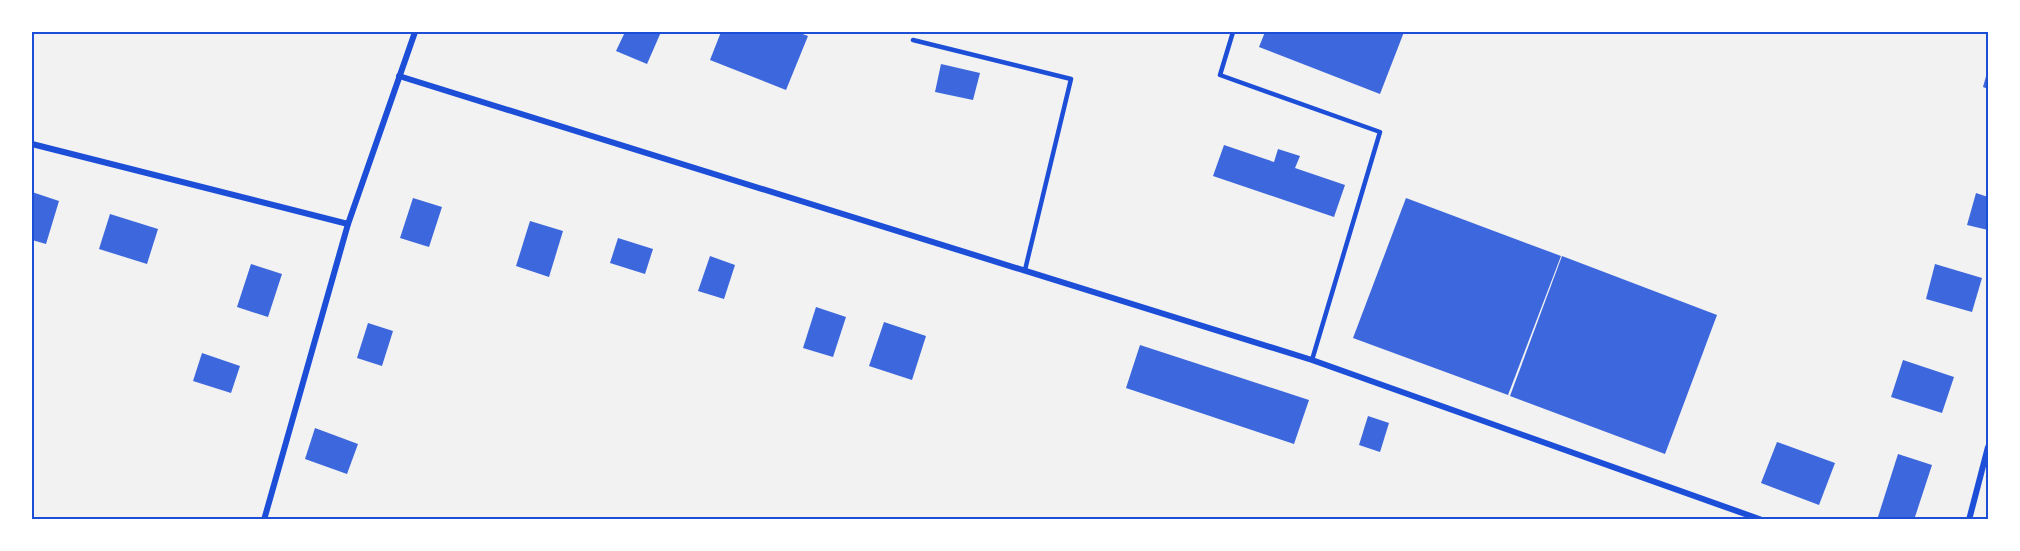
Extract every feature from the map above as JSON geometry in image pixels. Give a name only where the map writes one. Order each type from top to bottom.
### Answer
[{"type":"street","points":[[264,519],[348,224],[415,32]]},
{"type":"street","points":[[399,76],[1312,360],[1762,519]]},
{"type":"street","points":[[32,144],[348,224]]},
{"type":"street","points":[[1968,519],[1989,447]]},
{"type":"lane","points":[[1233,32],[1220,75],[1380,132],[1312,360]]},
{"type":"lane","points":[[913,40],[1071,79],[1024,270]]},
{"type":"building","points":[[625,32],[661,32],[647,64],[616,51]]},
{"type":"building","points":[[721,32],[797,32],[808,36],[786,90],[710,60]]},
{"type":"building","points":[[1265,32],[1404,32],[1380,94],[1259,47]]},
{"type":"building","points":[[941,64],[980,73],[973,100],[935,92]]},
{"type":"building","points":[[1988,69],[1988,89],[1983,87]]},
{"type":"building","points":[[1224,145],[1274,162],[1278,149],[1300,156],[1295,168],[1345,185],[1334,217],[1213,176]]},
{"type":"building","points":[[32,192],[59,201],[46,244],[32,240]]},
{"type":"building","points":[[1976,193],[1988,197],[1988,230],[1967,225]]},
{"type":"building","points":[[413,198],[442,207],[429,247],[400,238]]},
{"type":"building","points":[[1406,198],[1561,256],[1508,395],[1353,338]]},
{"type":"building","points":[[110,214],[158,229],[147,264],[99,249]]},
{"type":"building","points":[[530,221],[563,231],[549,277],[516,266]]},
{"type":"building","points":[[618,238],[653,249],[645,274],[610,263]]},
{"type":"building","points":[[710,256],[735,265],[724,299],[698,291]]},
{"type":"building","points":[[1562,256],[1717,315],[1665,454],[1510,396]]},
{"type":"building","points":[[251,264],[282,274],[268,317],[237,307]]},
{"type":"building","points":[[1935,264],[1982,278],[1972,312],[1926,299]]},
{"type":"building","points":[[816,307],[846,317],[833,357],[803,348]]},
{"type":"building","points":[[884,322],[926,336],[912,380],[869,366]]},
{"type":"building","points":[[368,323],[393,331],[382,366],[357,358]]},
{"type":"building","points":[[1140,345],[1309,400],[1294,444],[1126,388]]},
{"type":"building","points":[[202,353],[240,366],[231,393],[193,381]]},
{"type":"building","points":[[1903,360],[1954,377],[1942,413],[1891,397]]},
{"type":"building","points":[[1368,416],[1389,423],[1380,452],[1359,445]]},
{"type":"building","points":[[315,428],[358,444],[347,474],[305,459]]},
{"type":"building","points":[[1777,442],[1835,463],[1819,505],[1761,483]]},
{"type":"building","points":[[1898,454],[1932,465],[1914,520],[1877,520]]}]
